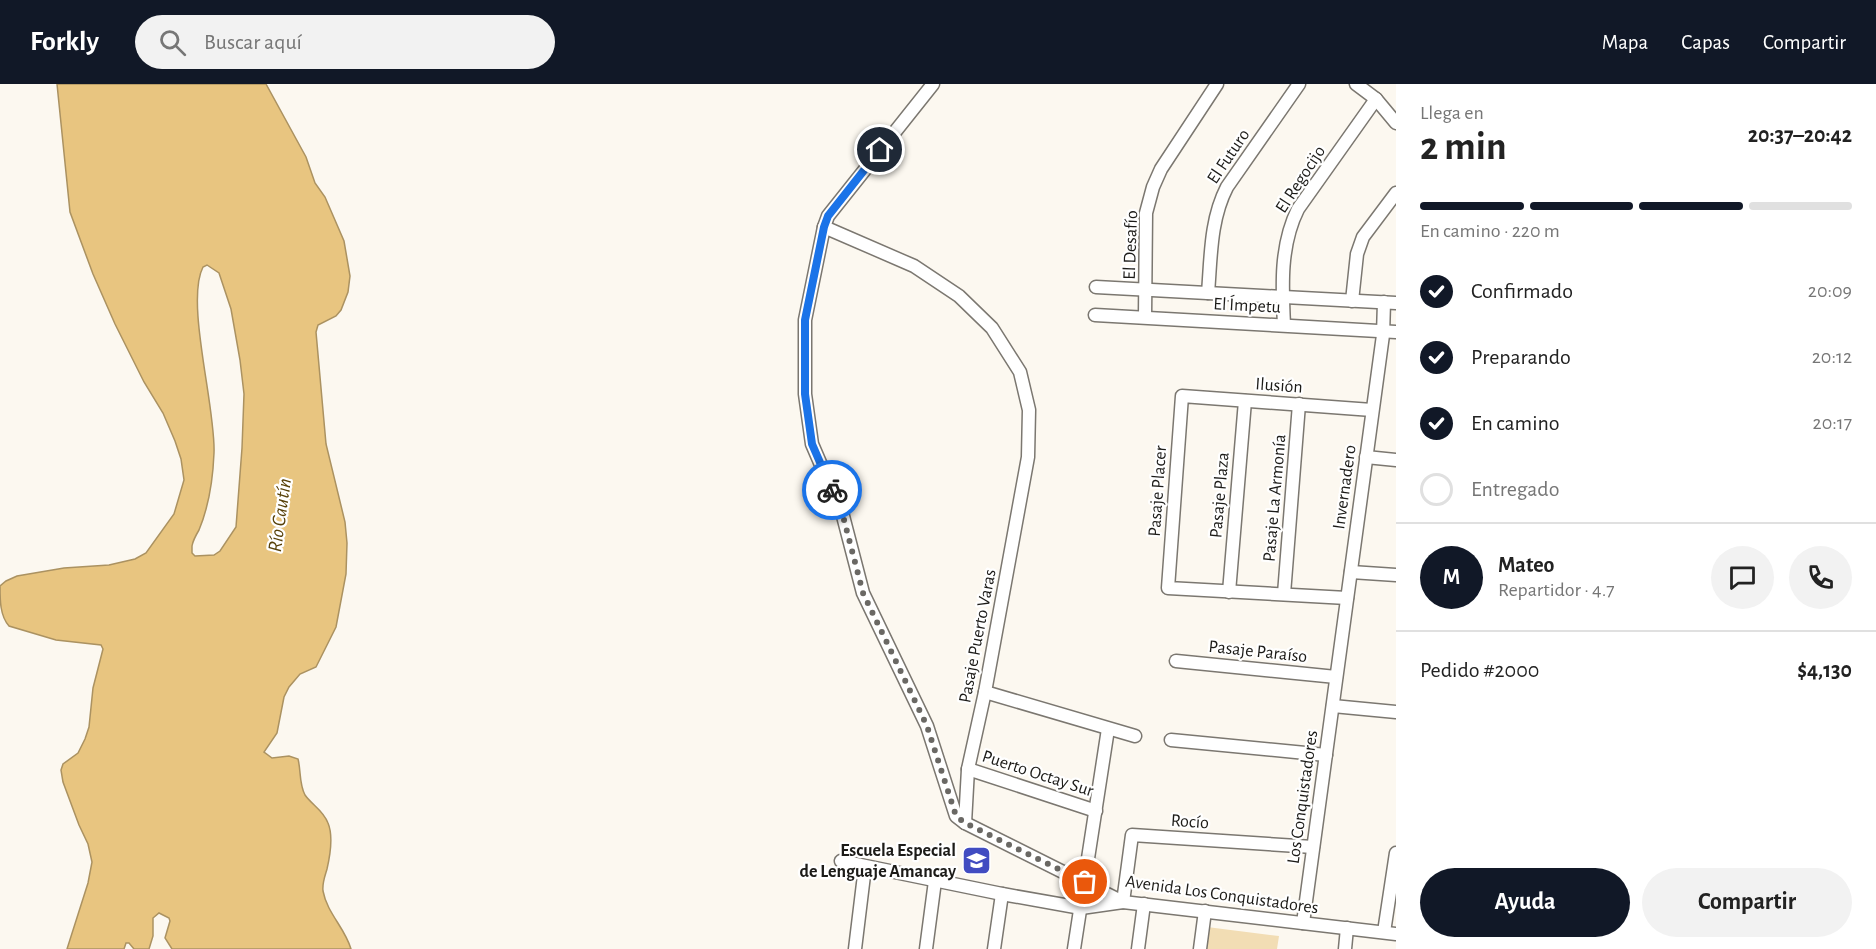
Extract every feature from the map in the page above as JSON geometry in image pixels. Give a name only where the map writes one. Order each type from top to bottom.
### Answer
[{"type":"street","points":[[933,84],[828,216],[805,320],[805,394],[812,444],[843,516],[863,593],[927,726],[960,819]]},
{"type":"street","name":"El Desafío","points":[[1145,317],[1146,213],[1153,187],[1161,169],[1216,84]]},
{"type":"street","name":"El Futuro","points":[[1208,293],[1215,220],[1219,203],[1227,187],[1299,84]]},
{"type":"street","points":[[1356,84],[1376,99],[1396,123]]},
{"type":"street","name":"El Regocijo","points":[[1284,325],[1285,248],[1290,226],[1298,209],[1376,99]]},
{"type":"street","points":[[1352,301],[1357,254],[1363,237],[1396,193]]},
{"type":"street","name":"Pasaje Puerto Varas","points":[[824,227],[914,266],[959,296],[992,328],[1020,372],[1029,410],[1028,457],[960,819]]},
{"type":"street","name":"El Ímpetu","points":[[1096,287],[1390,303]]},
{"type":"street","name":"Invernadero","points":[[1336,677],[1372,410],[1390,331],[1390,303]]},
{"type":"street","name":"El Ímpetu","points":[[1095,315],[1390,331]]},
{"type":"street","name":"Ilusión","points":[[1182,396],[1372,410]]},
{"type":"street","name":"Pasaje Placer","points":[[1182,396],[1168,588],[1229,592]]},
{"type":"street","name":"Pasaje Plaza","points":[[1229,592],[1245,401]]},
{"type":"street","name":"Pasaje La Armonía","points":[[1284,594],[1299,404]]},
{"type":"street","points":[[1366,457],[1396,460]]},
{"type":"street","points":[[1351,572],[1396,575]]},
{"type":"street","points":[[1229,592],[1347,598]]},
{"type":"street","name":"Pasaje Paraíso","points":[[1176,661],[1336,677]]},
{"type":"street","name":"Los Conquistadores","points":[[1303,923],[1336,677]]},
{"type":"street","points":[[985,692],[1135,736]]},
{"type":"street","points":[[1333,706],[1396,712]]},
{"type":"street","points":[[1074,949],[1108,729]]},
{"type":"street","points":[[1171,740],[1326,755]]},
{"type":"street","name":"Puerto Octay Sur","points":[[968,769],[1096,811]]},
{"type":"street","name":"Avenida Los Conquistadores","points":[[960,819],[1123,902],[1390,933]]},
{"type":"street","name":"Rocío","points":[[1123,902],[1132,835],[1313,847]]},
{"type":"street","points":[[1390,933],[1396,853]]},
{"type":"street","points":[[841,861],[1081,908],[1123,902]]},
{"type":"street","points":[[855,949],[865,867]]},
{"type":"street","points":[[926,949],[936,881]]},
{"type":"street","points":[[994,949],[1002,894]]},
{"type":"street","points":[[1138,949],[1144,904]]},
{"type":"street","points":[[1200,949],[1205,911]]},
{"type":"street","points":[[1345,949],[1347,928]]},
{"type":"shaded area","points":[[1207,927],[1279,936],[1277,949],[1205,949]]},
{"type":"water","name":"Río Cautín","points":[[57,84],[266,84],[306,157],[315,183],[325,197],[344,241],[350,276],[348,292],[341,310],[336,316],[318,325],[316,332],[326,444],[345,522],[346,574],[336,627],[316,667],[300,674],[289,687],[284,697],[277,733],[264,752],[272,758],[289,756],[298,759],[305,795],[328,823],[330,846],[323,891],[328,906],[351,949],[172,949],[165,938],[169,918],[159,913],[153,918],[153,936],[149,949],[134,949],[126,943],[124,949],[67,949],[88,883],[92,862],[88,844],[63,782],[61,770],[63,764],[78,753],[85,739],[89,727],[93,688],[103,649],[101,645],[56,640],[9,626],[2,613],[0,586],[17,576],[64,568],[109,565],[135,559],[146,553],[174,514],[184,480],[175,441],[163,413],[144,382],[115,324],[70,212]],"holes":[[[207,265],[219,273],[231,309],[244,394],[236,527],[220,551],[214,555],[195,556],[192,553],[192,546],[208,502],[214,453],[211,410],[199,329],[198,283],[203,267]]]},
{"type":"way so far","points":[[832,490],[843,516],[863,593],[927,726],[956,816],[965,823],[1085,882]]},
{"type":"place","name":"Escuela Especial de Lenguaje Amancay","points":[[977,860]]},
{"type":"route","points":[[832,490],[812,444],[805,394],[805,320],[828,216],[880,150]]}]
